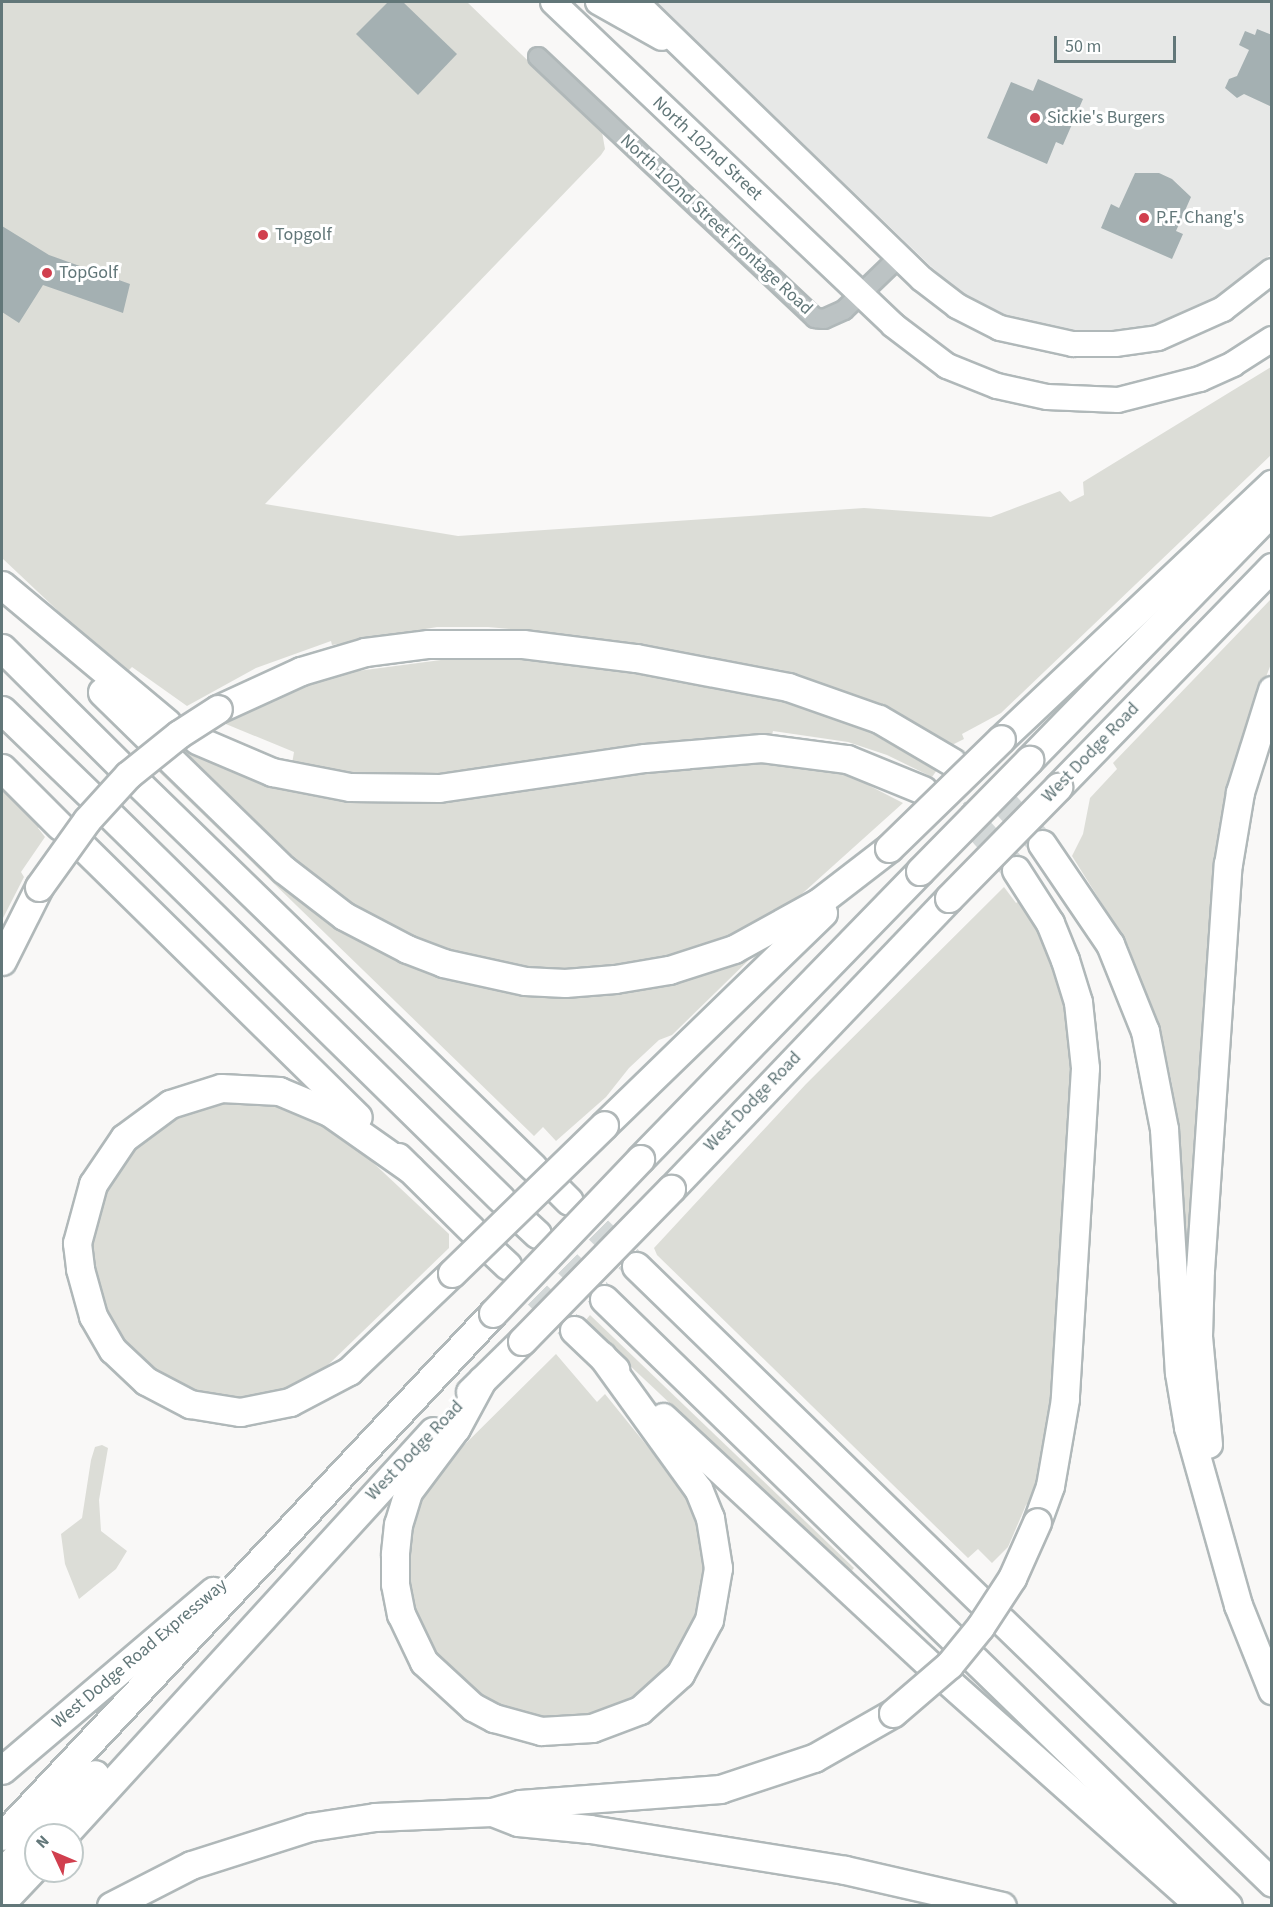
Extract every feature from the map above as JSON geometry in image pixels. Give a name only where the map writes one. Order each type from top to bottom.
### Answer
[{"type":"highway","points":[[410,1169],[329,1112],[279,1091],[221,1088],[170,1104],[124,1138],[93,1184],[77,1243],[80,1269],[93,1316],[113,1350],[146,1381],[190,1404],[240,1412],[290,1402],[349,1371],[1001,739],[1272,484]]},
{"type":"highway","name":"West Dodge Road","points":[[280,1539],[640,1159],[1272,511]]},
{"type":"highway","name":"West Dodge Road","points":[[239,1641],[482,1380],[671,1189],[949,898],[1272,567]]},
{"type":"highway","points":[[2,585],[158,730],[2,591]]},
{"type":"highway","points":[[2,962],[39,887],[87,820],[128,775],[179,734],[218,709],[301,671],[365,652],[428,644],[523,644],[716,671],[796,689],[879,720],[952,762]]},
{"type":"highway","points":[[2,648],[118,763]]},
{"type":"highway","points":[[1216,1531],[1198,1336],[1205,1182],[1228,864],[1240,792],[1272,690]]},
{"type":"highway","points":[[2,710],[88,794]]},
{"type":"highway","points":[[197,740],[272,772],[350,787],[439,788],[645,758],[762,748],[847,759],[923,790]]},
{"type":"highway","points":[[170,759],[283,869],[344,916],[407,950],[443,963],[525,981],[565,983],[615,979],[708,958],[794,919],[889,848]]},
{"type":"highway","points":[[2,768],[60,826]]},
{"type":"highway","points":[[140,784],[533,1167]]},
{"type":"highway","points":[[110,815],[501,1199]]},
{"type":"highway","points":[[1042,844],[1110,944],[1130,987],[1150,1050],[1164,1129],[1179,1373],[1188,1427],[1240,1613],[1272,1690]]},
{"type":"highway","points":[[83,847],[471,1229]]},
{"type":"highway","points":[[111,1905],[191,1865],[274,1836],[375,1817],[492,1812],[520,1804],[720,1789],[814,1758],[893,1713],[949,1665],[980,1627],[1012,1578],[1050,1486],[1065,1399],[1085,1068],[1078,1002],[1065,960],[1050,922],[1016,870]]},
{"type":"highway","points":[[636,1266],[980,1600]]},
{"type":"highway","points":[[604,1299],[952,1637]]},
{"type":"highway","points":[[574,1330],[722,1474],[928,1663]]},
{"type":"highway","points":[[482,1380],[456,1428],[408,1492],[398,1524],[395,1554],[395,1584],[401,1614],[424,1662],[473,1707],[505,1722],[541,1731],[592,1728],[640,1710],[680,1674],[709,1620],[718,1568],[710,1518],[698,1489],[602,1356]]},
{"type":"highway","points":[[2,1836],[280,1539]]},
{"type":"highway","name":"West Dodge Road Expressway","points":[[3,1769],[202,1599],[280,1539]]},
{"type":"highway","points":[[1002,1621],[1272,1883]]},
{"type":"highway","points":[[75,1823],[239,1641]]},
{"type":"highway","points":[[48,1823],[184,1682],[239,1641]]},
{"type":"highway","points":[[974,1659],[1228,1905]]},
{"type":"highway","points":[[951,1684],[1200,1905]]},
{"type":"highway","points":[[492,1812],[518,1822],[590,1828],[845,1870],[1002,1905]]},
{"type":"highway","points":[[2,1872],[24,1848]]},
{"type":"highway","points":[[2,1902],[24,1879]]},
{"type":"main road","name":"North 102nd Street","points":[[553,2],[907,338],[947,366],[996,386],[1078,401],[1119,399],[1164,391],[1233,364],[1272,339]]},
{"type":"main road","points":[[598,2],[690,54]]},
{"type":"main road","points":[[636,2],[899,257],[944,297],[979,319],[1033,337],[1073,344],[1115,344],[1158,338],[1223,309],[1272,271]]},
{"type":"street","name":"North 102nd Street Frontage Road","points":[[538,57],[802,309],[824,320],[844,310],[899,257]]},
{"type":"shaded area","points":[[2,2],[467,2],[602,132],[605,149],[601,155],[265,504],[458,536],[864,508],[991,517],[1060,491],[1070,502],[1084,495],[1083,482],[1271,367],[1271,455],[1001,713],[962,734],[964,739],[950,746],[912,721],[853,694],[782,670],[555,633],[488,627],[437,627],[332,645],[331,641],[256,668],[187,706],[132,667],[125,674],[2,558]]},
{"type":"shaded area","points":[[656,2],[1271,2],[1271,254],[1224,296],[1148,326],[1092,333],[1012,318],[966,295],[942,277]]},
{"type":"shaded area","points":[[1271,599],[1271,664],[1259,695],[1188,1247],[1172,1084],[1161,1034],[1128,945],[1072,856],[1083,834],[1090,798],[1117,769],[1113,763]]},
{"type":"shaded area","points":[[456,654],[527,657],[753,692],[848,720],[937,770],[932,777],[887,755],[848,742],[773,731],[772,735],[700,739],[446,776],[355,776],[292,764],[294,752],[221,722],[272,697],[350,672],[456,658]]},
{"type":"shaded area","points":[[188,744],[211,761],[286,788],[737,754],[875,773],[870,786],[903,803],[794,901],[739,934],[662,959],[587,969],[528,968],[450,952],[395,931],[359,910],[309,875],[178,750]]},
{"type":"shaded area","points":[[164,762],[284,877],[501,987],[757,948],[758,951],[672,1035],[659,1040],[629,1068],[606,1097],[556,1141],[543,1127],[534,1136],[156,769]]},
{"type":"shaded area","points":[[2,783],[43,823],[38,828],[45,837],[21,872],[24,877],[2,920]]},
{"type":"shaded area","points":[[1004,887],[1016,903],[1027,896],[1062,965],[1080,1084],[1048,1441],[1033,1501],[1026,1505],[1008,1547],[992,1563],[978,1549],[968,1558],[657,1255],[654,1248],[806,1084]]},
{"type":"shaded area","points":[[253,1095],[333,1125],[449,1234],[449,1248],[328,1365],[300,1383],[260,1396],[230,1397],[194,1390],[166,1377],[131,1349],[113,1326],[98,1295],[92,1271],[91,1237],[93,1211],[122,1153],[193,1103]]},
{"type":"shaded area","points":[[590,1315],[854,1568],[850,1573],[591,1329],[585,1321]]},
{"type":"shaded area","points":[[556,1354],[597,1402],[605,1394],[682,1489],[700,1530],[706,1577],[697,1621],[679,1654],[657,1680],[626,1704],[592,1716],[559,1720],[511,1715],[463,1691],[435,1665],[406,1601],[409,1529],[423,1497],[444,1465]]},
{"type":"shaded area","points":[[102,1445],[108,1448],[99,1500],[101,1531],[127,1551],[116,1569],[79,1599],[65,1564],[61,1534],[82,1518],[91,1460],[95,1447]]},
{"type":"building","points":[[388,2],[403,2],[457,54],[418,95],[356,34]]},
{"type":"building","points":[[1257,29],[1272,35],[1272,107],[1244,94],[1237,98],[1225,88],[1229,79],[1237,76],[1249,50],[1239,45],[1245,31],[1255,35]]},
{"type":"building","name":"Sickie's Burgers","points":[[1038,79],[1083,99],[1063,145],[1056,142],[1047,164],[987,138],[1011,82],[1033,91]]},
{"type":"building","name":"P.F. Chang's","points":[[1135,173],[1159,173],[1172,179],[1191,197],[1176,231],[1183,234],[1172,259],[1101,228],[1111,204],[1119,208]]},
{"type":"building","name":"TopGolf","points":[[2,226],[49,255],[130,284],[123,313],[43,285],[19,323],[2,312]]},
{"type":"tunnel","points":[[952,762],[1002,800],[1042,844]]},
{"type":"tunnel","points":[[923,790],[973,822],[1016,870]]},
{"type":"tunnel","points":[[569,1201],[636,1266]]},
{"type":"tunnel","points":[[538,1235],[601,1295]]},
{"type":"tunnel","points":[[508,1266],[574,1330]]},
{"type":"place","name":"Sickie's Burgers","points":[[1035,118]]},
{"type":"place","name":"P.F. Chang's","points":[[1144,218]]},
{"type":"place","name":"Topgolf","points":[[263,235]]},
{"type":"place","name":"TopGolf","points":[[47,273]]}]
